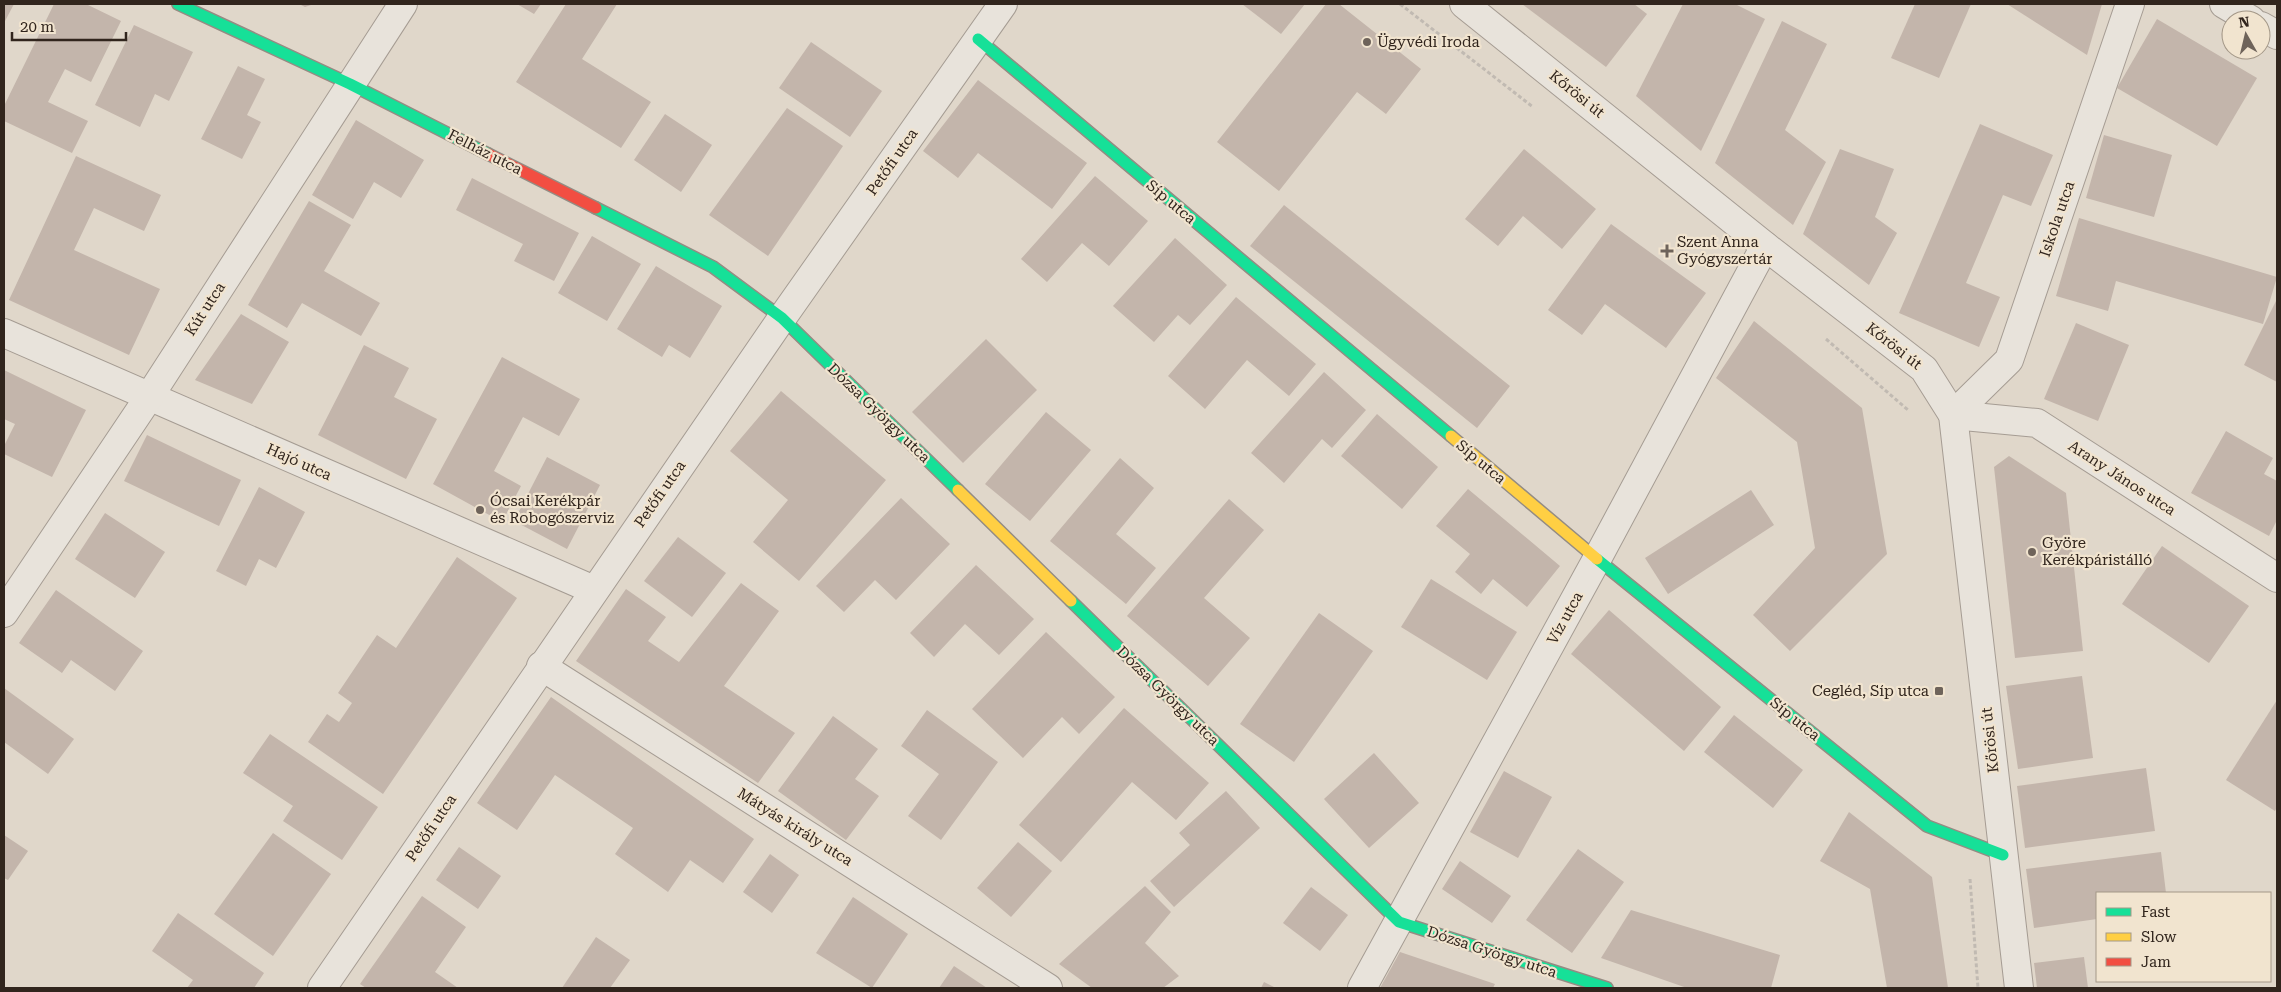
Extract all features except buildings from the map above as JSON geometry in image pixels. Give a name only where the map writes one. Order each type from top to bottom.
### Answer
[{"type":"street","name":"Felház utca","points":[[178,4],[350,84],[713,267],[782,318]]},
{"type":"street","name":"Kút utca","points":[[4,613],[150,397],[403,4]]},
{"type":"street","name":"Petőfi utca","points":[[322,988],[541,666],[782,318],[1004,4]]},
{"type":"street","name":"Kőrösi út","points":[[1464,4],[1765,246],[1924,369],[1953,415],[2019,988]]},
{"type":"street","name":"Iskola utca","points":[[1953,415],[2009,360],[2130,4]]},
{"type":"street","name":"Síp utca","points":[[978,40],[1597,559],[1927,826],[2004,855]]},
{"type":"street","name":"Víz utca","points":[[1362,988],[1597,559],[1765,246]]},
{"type":"street","name":"Dózsa György utca","points":[[782,318],[1399,922],[1607,988]]},
{"type":"street","name":"Hajó utca","points":[[4,333],[594,590]]},
{"type":"street","name":"Arany János utca","points":[[1953,415],[2037,423],[2277,578]]},
{"type":"street","name":"Mátyás király utca","points":[[541,666],[1048,988]]},
{"type":"path","points":[[1400,4],[1540,112]]},
{"type":"path","points":[[1818,333],[1909,411]]},
{"type":"path","points":[[1967,841],[1978,988]]},
{"type":"traffic: fast","points":[[178,4],[350,84],[488,154]]},
{"type":"traffic: fast","points":[[978,39],[1451,436]]},
{"type":"traffic: fast","points":[[596,208],[713,267],[782,318],[958,490]]},
{"type":"traffic: fast","points":[[1597,559],[1927,826],[2003,855]]},
{"type":"traffic: fast","points":[[1071,601],[1399,922],[1607,988]]},
{"type":"traffic: slow","points":[[1451,436],[1597,559]]},
{"type":"traffic: slow","points":[[958,490],[1071,601]]},
{"type":"traffic: jam","points":[[488,154],[596,208]]},
{"type":"place","name":"Ügyvédi Iroda","points":[[1367,42]]},
{"type":"place","name":"Szent Anna Gyógyszertár","points":[[1667,251]]},
{"type":"place","name":"Ócsai Kerékpár és Robogószerviz","points":[[480,510]]},
{"type":"place","name":"Györe Kerékpáristálló","points":[[2032,552]]},
{"type":"place","name":"Cegléd, Síp utca","points":[[1939,691]]}]
